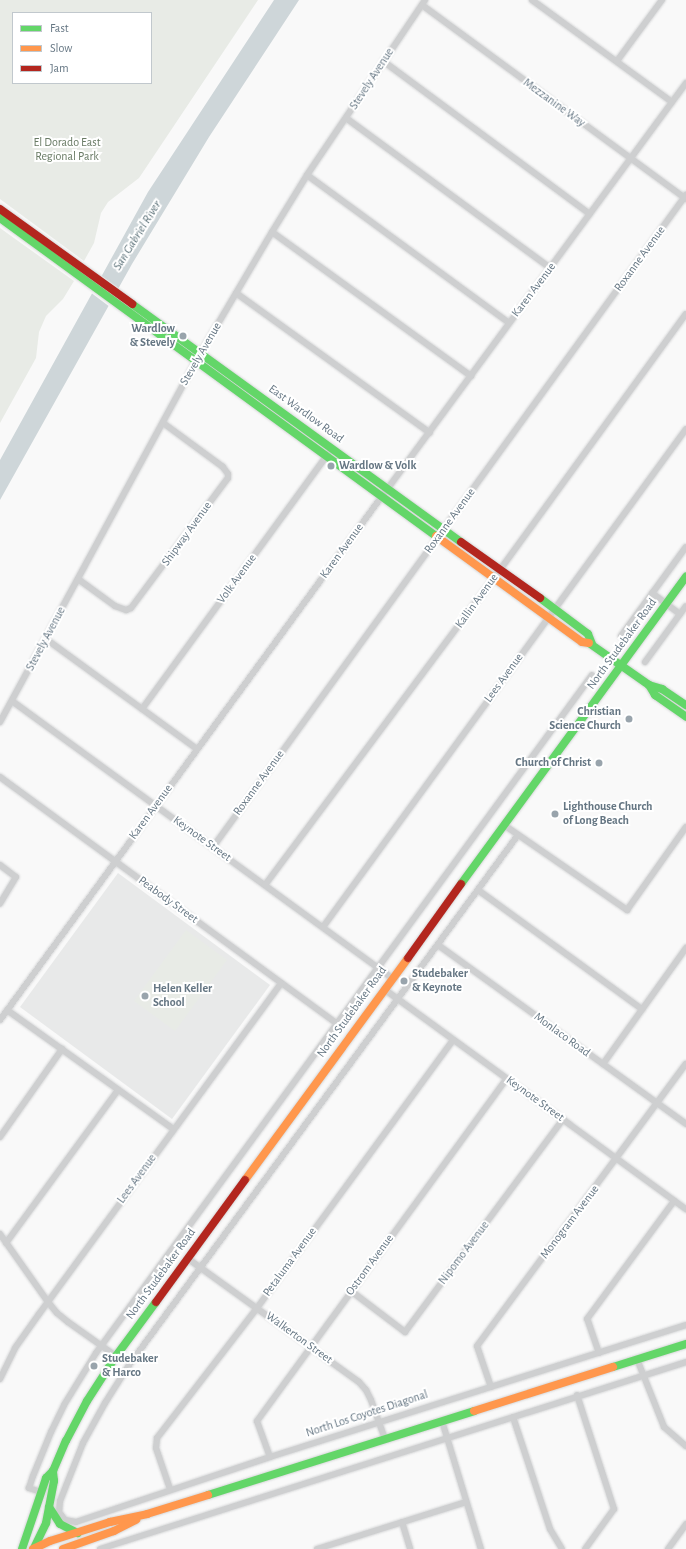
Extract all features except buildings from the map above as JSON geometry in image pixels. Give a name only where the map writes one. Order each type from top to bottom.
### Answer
[{"type":"main road","name":"East Wardlow Road","points":[[0,209],[73,267]]},
{"type":"main road","name":"East Wardlow Road","points":[[0,218],[122,302],[201,354],[333,448],[555,609],[588,634],[592,644]]},
{"type":"main road","name":"East Wardlow Road","points":[[122,302],[196,361],[582,642],[592,644],[649,685],[662,689],[686,705]]},
{"type":"main road","name":"North Studebaker Road","points":[[22,1549],[46,1478],[53,1471],[76,1421],[116,1356],[686,577]]},
{"type":"main road","name":"East Wardlow Road","points":[[649,685],[655,695],[686,718]]},
{"type":"main road","points":[[34,1549],[110,1522],[147,1514],[686,1344]]},
{"type":"main road","name":"North Studebaker Road","points":[[34,1549],[46,1523],[54,1482],[53,1471]]},
{"type":"main road","points":[[49,1507],[57,1521],[64,1527],[78,1533]]},
{"type":"main road","points":[[74,1549],[147,1514]]},
{"type":"main road","points":[[63,1549],[90,1540]]},
{"type":"street","points":[[532,0],[672,102]]},
{"type":"street","points":[[616,61],[662,0]]},
{"type":"street","name":"Stevely Avenue","points":[[0,722],[196,361],[236,293],[307,175],[423,3]]},
{"type":"street","name":"Mezzanine Way","points":[[423,3],[630,159],[685,197]]},
{"type":"street","points":[[383,62],[590,214]]},
{"type":"street","name":"Karen Avenue","points":[[0,1020],[382,496],[430,433],[509,322],[686,83]]},
{"type":"street","points":[[346,118],[550,268]]},
{"type":"street","points":[[307,175],[509,322]]},
{"type":"street","name":"Roxanne Avenue","points":[[212,847],[685,197]]},
{"type":"street","points":[[272,232],[471,376]]},
{"type":"street","points":[[236,293],[430,433]]},
{"type":"street","name":"Kallin Avenue","points":[[265,885],[494,578],[686,314]]},
{"type":"street","name":"Shipway Avenue","points":[[78,579],[114,606],[126,610],[131,608],[228,478],[228,474],[223,467],[163,423]]},
{"type":"street","name":"Lees Avenue","points":[[323,927],[686,429]]},
{"type":"street","name":"Volk Avenue","points":[[142,709],[333,448]]},
{"type":"street","name":"North Studebaker Road","points":[[621,636],[686,547]]},
{"type":"street","points":[[652,593],[680,614]]},
{"type":"street","points":[[645,662],[686,606]]},
{"type":"street","points":[[46,639],[197,749]]},
{"type":"street","name":"North Studebaker Road","points":[[41,1492],[29,1488],[48,1439],[79,1379],[101,1345],[592,675]]},
{"type":"street","name":"Keynote Street","points":[[12,701],[392,978]]},
{"type":"street","name":"Peabody Street","points":[[0,777],[337,1024]]},
{"type":"street","points":[[504,825],[627,910],[686,827]]},
{"type":"street","points":[[202,1268],[518,835]]},
{"type":"street","points":[[0,864],[16,876],[0,904]]},
{"type":"street","points":[[478,890],[642,1009]]},
{"type":"street","name":"Monlaco Road","points":[[438,945],[686,1124]]},
{"type":"street","points":[[602,1064],[686,948]]},
{"type":"street","name":"Lees Avenue","points":[[0,1379],[15,1348],[173,1129],[281,983]]},
{"type":"street","name":"Keynote Street","points":[[384,989],[686,1210]]},
{"type":"street","points":[[7,1010],[173,1129]]},
{"type":"street","name":"Petaluma Avenue","points":[[170,1489],[156,1448],[158,1438],[257,1308],[453,1040]]},
{"type":"street","points":[[0,1138],[62,1049]]},
{"type":"street","name":"Monogram Avenue","points":[[491,1387],[477,1346],[686,1064]]},
{"type":"street","name":"Ostrom Avenue","points":[[270,1457],[257,1421],[506,1079]]},
{"type":"street","points":[[6,1243],[118,1090]]},
{"type":"street","name":"Nipomo Avenue","points":[[352,1291],[405,1332],[562,1119]]},
{"type":"street","points":[[599,1353],[587,1319],[674,1201]]},
{"type":"street","points":[[0,1234],[48,1302],[68,1322],[116,1356]]},
{"type":"street","name":"Walkerton Street","points":[[187,1258],[358,1382],[366,1390],[385,1439]]},
{"type":"street","name":"North Los Coyotes Diagonal","points":[[202,1268],[129,1365],[104,1403],[71,1470],[60,1501],[59,1512],[66,1520],[76,1522],[170,1489],[686,1325]]},
{"type":"street","points":[[637,1359],[664,1427],[686,1446]]},
{"type":"street","points":[[100,1549],[686,1362]]},
{"type":"street","points":[[578,1396],[614,1509],[585,1549]]},
{"type":"street","points":[[513,1416],[550,1529],[562,1549]]},
{"type":"street","points":[[442,1421],[481,1549]]},
{"type":"street","points":[[317,1549],[338,1546],[402,1522],[466,1502]]},
{"type":"street","points":[[402,1522],[410,1549]]},
{"type":"street","points":[[668,1549],[686,1524]]},
{"type":"shaded area","name":"Helen Keller School","points":[[118,873],[270,985],[172,1119],[20,1007]]},
{"type":"green space","name":"El Dorado East Regional Park","points":[[0,0],[258,0],[139,178],[108,202],[101,213],[94,243],[84,261],[0,199]]},
{"type":"green space","points":[[0,228],[74,281],[63,299],[46,316],[39,332],[36,358],[0,423]]},
{"type":"green space","points":[[186,930],[227,960],[175,1031],[134,1001]]},
{"type":"water","name":"San Gabriel River","points":[[274,0],[299,0],[209,137],[132,264],[0,500],[0,460],[148,192]]},
{"type":"pier","points":[[99,274],[120,289],[110,307],[90,292]]},
{"type":"traffic: fast","points":[[0,218],[436,536]]},
{"type":"traffic: fast","points":[[132,304],[461,542]]},
{"type":"traffic: fast","points":[[461,884],[686,577]]},
{"type":"traffic: fast","points":[[540,598],[588,634],[592,644]]},
{"type":"traffic: fast","points":[[589,643],[649,685],[662,689],[686,705]]},
{"type":"traffic: fast","points":[[649,685],[655,695],[686,717]]},
{"type":"traffic: fast","points":[[22,1549],[46,1478],[53,1471],[66,1441],[87,1401],[116,1356],[156,1302]]},
{"type":"traffic: fast","points":[[613,1367],[686,1344]]},
{"type":"traffic: fast","points":[[208,1495],[474,1411]]},
{"type":"traffic: fast","points":[[34,1548],[46,1523],[54,1481],[53,1471]]},
{"type":"traffic: fast","points":[[49,1507],[60,1524],[78,1533]]},
{"type":"traffic: slow","points":[[436,536],[582,642],[589,643]]},
{"type":"traffic: slow","points":[[245,1180],[408,958]]},
{"type":"traffic: slow","points":[[474,1411],[613,1367]]},
{"type":"traffic: slow","points":[[33,1549],[50,1541],[110,1522],[147,1514],[208,1495]]},
{"type":"traffic: slow","points":[[63,1549],[114,1531],[136,1520]]},
{"type":"traffic: jam","points":[[0,209],[132,304]]},
{"type":"traffic: jam","points":[[461,542],[540,598]]},
{"type":"traffic: jam","points":[[408,958],[461,884]]},
{"type":"traffic: jam","points":[[156,1302],[245,1180]]},
{"type":"place","name":"Wardlow & Stevely","points":[[183,336]]},
{"type":"place","name":"Wardlow & Volk","points":[[331,466]]},
{"type":"place","name":"Christian Science Church","points":[[629,719]]},
{"type":"place","name":"Church of Christ","points":[[599,763]]},
{"type":"place","name":"Lighthouse Church of Long Beach","points":[[555,814]]},
{"type":"place","name":"Studebaker & Keynote","points":[[404,981]]},
{"type":"place","name":"Helen Keller School","points":[[145,996]]},
{"type":"place","name":"Studebaker & Harco","points":[[94,1366]]}]
